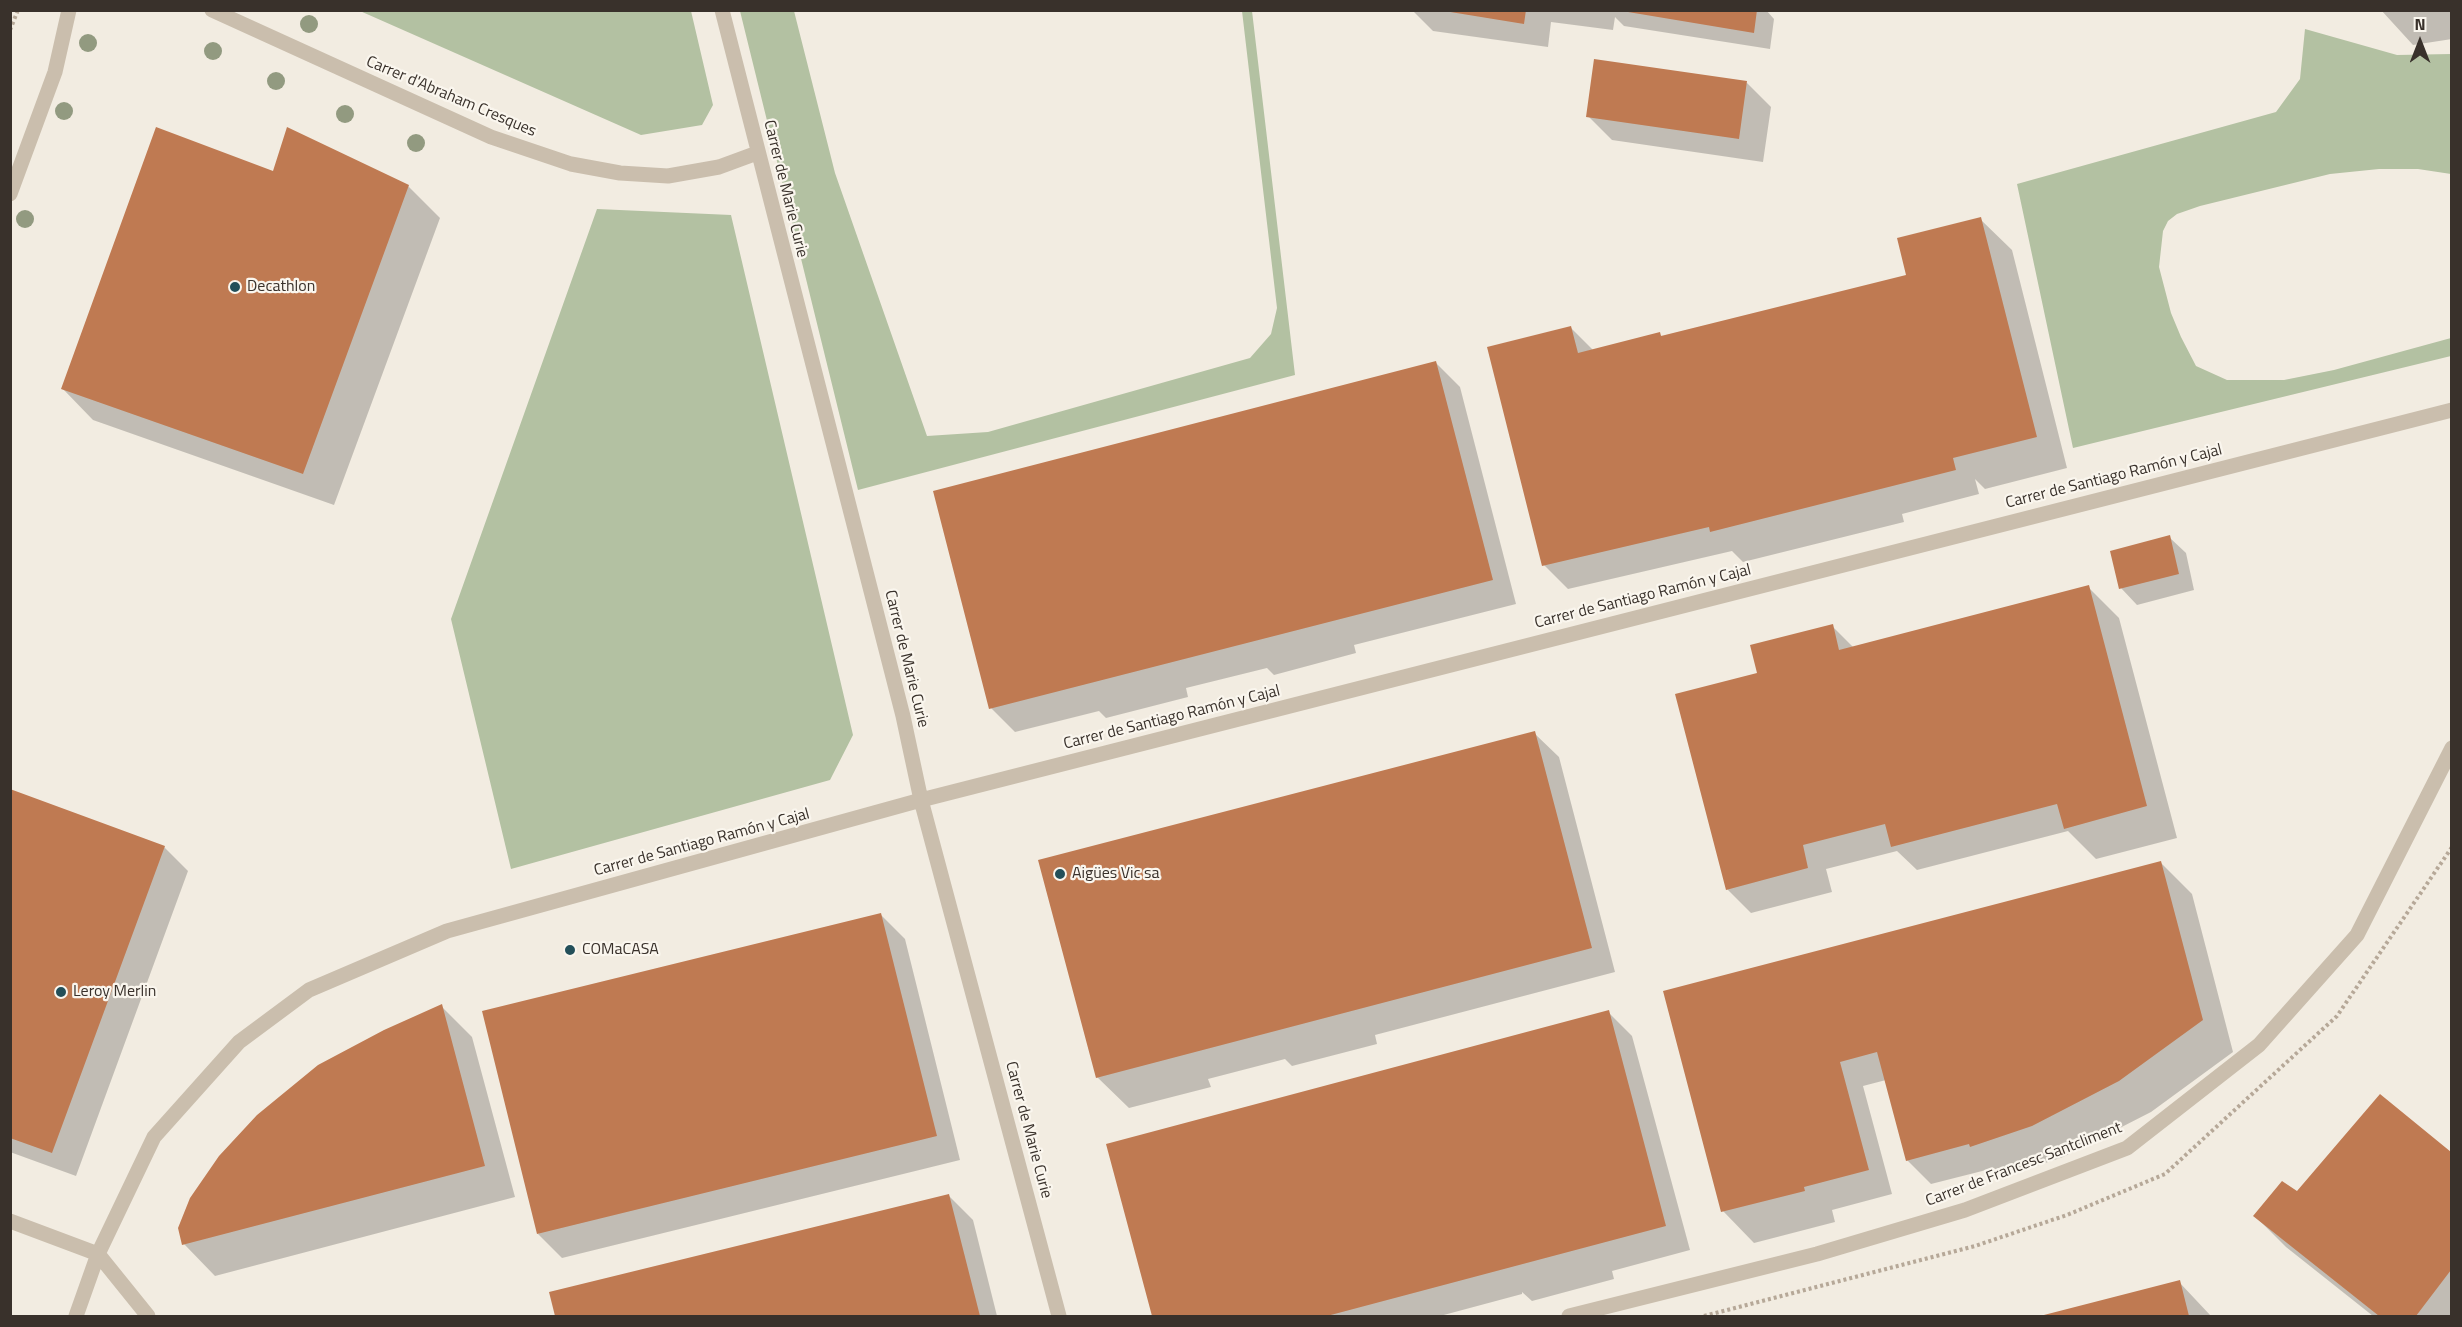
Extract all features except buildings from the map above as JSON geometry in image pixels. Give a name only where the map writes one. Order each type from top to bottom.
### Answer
[{"type":"street","points":[[10,194],[55,72],[69,10]]},
{"type":"street","name":"Carrer d'Abraham Cresques","points":[[212,10],[491,137],[571,164],[620,172],[668,176],[719,167],[757,153]]},
{"type":"street","name":"Carrer de Marie Curie","points":[[722,10],[903,716],[921,800],[1059,1317]]},
{"type":"street","name":"Carrer de Santiago Ramón y Cajal","points":[[76,1317],[98,1254],[154,1137],[239,1042],[309,990],[447,931],[921,800],[2451,410]]},
{"type":"street","name":"Carrer de Francesc Santcliment","points":[[1569,1317],[1817,1254],[1965,1210],[2127,1148],[2259,1046],[2356,935],[2451,748]]},
{"type":"street","points":[[10,1221],[98,1254],[148,1317]]},
{"type":"path","points":[[10,30],[18,10]]},
{"type":"green space","points":[[360,11],[691,11],[713,105],[702,125],[641,135]]},
{"type":"green space","points":[[740,11],[794,11],[835,173],[927,436],[988,432],[1250,358],[1271,334],[1277,308],[1242,11],[1252,11],[1295,375],[858,490]]},
{"type":"green space","points":[[2305,29],[2397,55],[2451,54],[2451,174],[2418,169],[2379,169],[2330,174],[2200,206],[2177,214],[2168,221],[2163,231],[2159,267],[2171,313],[2181,337],[2196,366],[2227,380],[2284,380],[2334,370],[2451,338],[2451,356],[2073,448],[2017,184],[2276,112],[2300,79]]},
{"type":"green space","points":[[597,209],[731,215],[853,735],[830,780],[511,869],[451,619]]},
{"type":"place","name":"Decathlon","points":[[235,287]]},
{"type":"place","name":"Aigües Vic sa","points":[[1060,874]]},
{"type":"place","name":"COMaCASA","points":[[570,950]]},
{"type":"place","name":"Leroy Merlin","points":[[61,992]]}]
